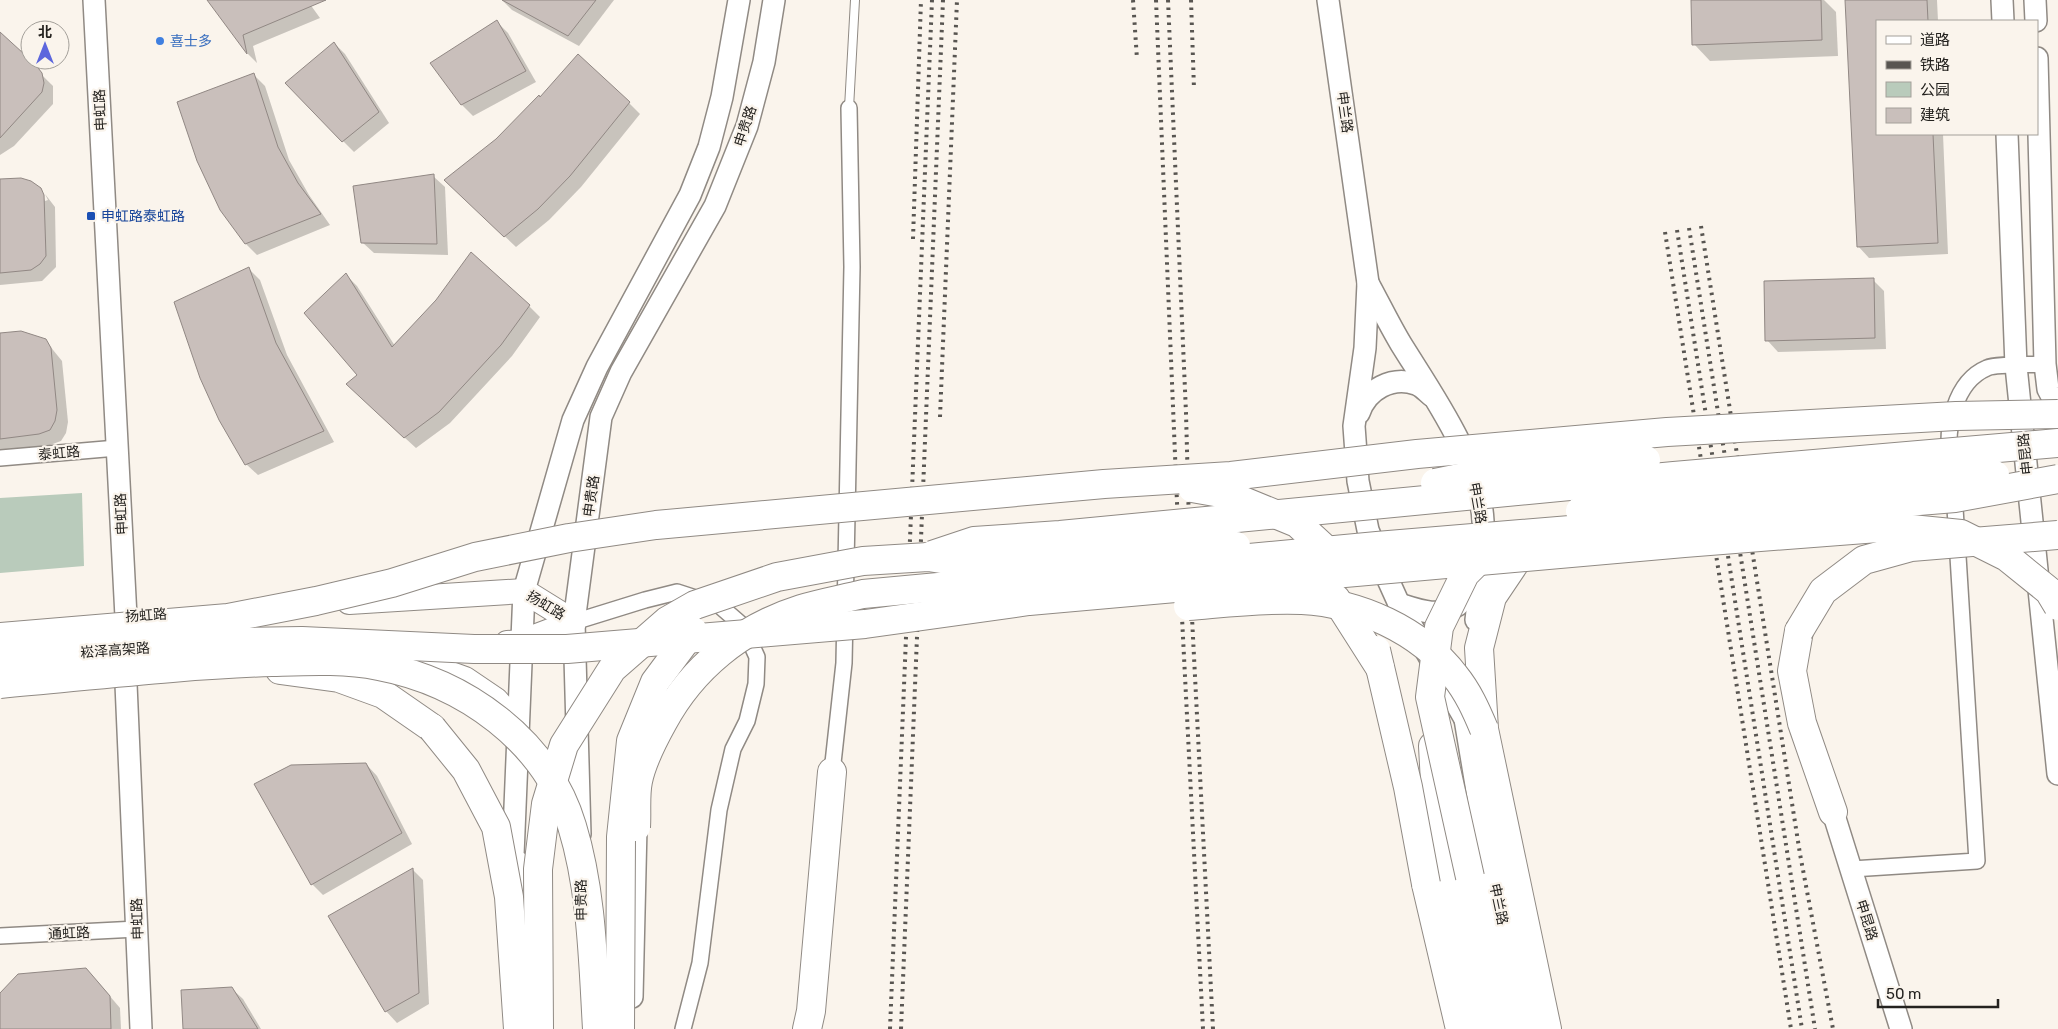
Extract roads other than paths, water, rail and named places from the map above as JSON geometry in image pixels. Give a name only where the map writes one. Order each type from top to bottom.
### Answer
[{"type":"highway","points":[[1104,484],[1231,476],[1417,454],[1667,432],[1956,416],[2058,414]]},
{"type":"highway","points":[[1307,510],[1499,470],[1958,440],[2058,419]]},
{"type":"highway","points":[[928,557],[974,541],[1060,535],[1674,476],[2058,443]]},
{"type":"highway","points":[[1482,1029],[1447,882],[1435,783],[1430,697],[1439,627],[1465,574],[1505,535],[1560,513],[1673,500],[2058,470]]},
{"type":"highway","points":[[1474,724],[1479,648],[1492,598],[1523,551],[1562,520],[1600,497],[1674,476]]},
{"type":"highway","points":[[636,827],[638,782],[650,748],[668,713],[693,676],[728,646],[759,627],[800,609],[863,594],[1377,546],[1955,498],[2058,478]]},
{"type":"highway","points":[[1104,484],[1165,484],[1226,494],[1297,523],[1345,567],[1366,608],[1408,787],[1426,884],[1460,1029]]},
{"type":"highway","name":"崧泽高架路","points":[[0,637],[62,626],[228,618],[316,601],[392,583],[475,557],[588,535],[665,524],[1104,484]]},
{"type":"highway","points":[[864,624],[1029,601],[1684,543],[1891,527],[1961,534],[2007,557],[2049,591],[2058,606]]},
{"type":"highway","points":[[1833,812],[1802,723],[1792,671],[1799,631],[1823,591],[1864,560],[1911,547],[2058,535]]},
{"type":"highway","points":[[540,1029],[538,870],[546,804],[564,745],[612,669],[667,621],[695,605],[738,589],[815,568],[863,561],[928,557],[974,564],[1117,552],[1185,544],[1233,545],[1265,553],[1308,574],[1336,599],[1380,668]]},
{"type":"highway","points":[[620,1029],[618,989],[621,837],[631,741],[655,682],[674,654],[706,614],[738,589]]},
{"type":"highway","points":[[0,684],[232,653],[302,641],[474,649],[567,649],[864,624],[1032,618],[1225,603],[1303,600],[1352,608],[1400,627],[1422,643],[1454,675],[1472,701],[1474,724],[1547,1029]]},
{"type":"highway","points":[[232,653],[339,678],[383,694],[432,728],[466,770],[496,826],[509,897],[518,1029]]},
{"type":"highway","points":[[232,653],[385,667],[426,678],[473,700],[513,732],[548,773],[572,824],[585,878],[596,1029]]},
{"type":"highway","name":"崧泽高架路","points":[[0,658],[232,653]]},
{"type":"highway","points":[[1430,697],[1503,1029]]},
{"type":"highway","points":[[807,1029],[811,1011],[832,772]]},
{"type":"highway","points":[[1408,787],[1447,882]]},
{"type":"highway","points":[[618,989],[629,1029]]},
{"type":"main road","name":"申虹路","points":[[94,0],[126,616],[126,661],[141,1029]]},
{"type":"main road","name":"申贵路","points":[[513,1029],[512,880],[524,591],[573,420],[597,367],[690,195],[709,147],[722,97],[739,0]]},
{"type":"main road","name":"申贵路","points":[[585,1029],[574,622],[601,417],[621,372],[716,206],[747,126],[764,62],[774,0]]},
{"type":"main road","name":"申兰路","points":[[1328,0],[1368,283],[1365,348],[1354,426],[1358,481],[1368,530],[1400,604],[1474,724]]},
{"type":"main road","points":[[2002,0],[2003,20]]},
{"type":"main road","points":[[2035,0],[2036,20]]},
{"type":"main road","points":[[2038,96],[2045,364],[2048,389],[2058,408]]},
{"type":"main road","name":"申昆路","points":[[2007,135],[2016,366],[2058,774]]},
{"type":"main road","name":"申兰路","points":[[1368,283],[1399,341],[1446,418],[1475,480],[1483,520],[1474,724],[1482,821],[1525,1029]]},
{"type":"main road","points":[[1354,426],[1362,403],[1375,390],[1397,381],[1418,385],[1434,398]]},
{"type":"main road","points":[[1400,604],[1421,611],[1446,613],[1470,597],[1481,575]]},
{"type":"main road","name":"扬虹路","points":[[0,623],[62,626],[126,616],[524,591],[574,622]]},
{"type":"main road","name":"扬虹路","points":[[0,672],[126,661],[521,642],[574,622]]},
{"type":"main road","points":[[60,667],[62,626]]},
{"type":"main road","points":[[381,648],[465,679],[496,700],[517,724]]},
{"type":"main road","name":"申昆路","points":[[1833,812],[1901,1029]]},
{"type":"main road","points":[[629,1029],[634,986],[636,827]]},
{"type":"main road","name":"申贵路","points":[[515,842],[540,1029]]},
{"type":"street","points":[[832,772],[844,663],[852,267],[849,108]]},
{"type":"street","points":[[1852,870],[1977,862],[1952,473],[1948,446],[1951,411],[1968,383],[1987,367],[2045,364]]},
{"type":"street","name":"泰虹路","points":[[0,458],[117,448]]},
{"type":"street","points":[[574,622],[677,592],[720,606],[743,626],[757,657],[756,684],[747,721],[733,749],[719,810],[700,963],[684,1029]]},
{"type":"street","name":"通虹路","points":[[0,936],[137,929]]},
{"type":"lane","points":[[849,108],[855,0]]},
{"type":"railway","points":[[913,239],[921,0]]},
{"type":"railway","points":[[890,1029],[932,0]]},
{"type":"railway","points":[[901,1029],[943,0]]},
{"type":"railway","points":[[940,417],[957,0]]},
{"type":"railway","points":[[1133,0],[1137,59]]},
{"type":"railway","points":[[1156,0],[1181,598],[1203,1029]]},
{"type":"railway","points":[[1168,0],[1186,413],[1191,598],[1213,1029]]},
{"type":"railway","points":[[1191,0],[1194,89]]},
{"type":"railway","points":[[1701,226],[1800,854],[1833,1029]]},
{"type":"railway","points":[[1689,228],[1815,1029]]},
{"type":"railway","points":[[1677,230],[1802,1029]]},
{"type":"railway","points":[[1665,232],[1791,1029]]},
{"type":"place","name":"喜士多","points":[[160,41]]},
{"type":"place","name":"申虹路泰虹路","points":[[91,216]]}]
